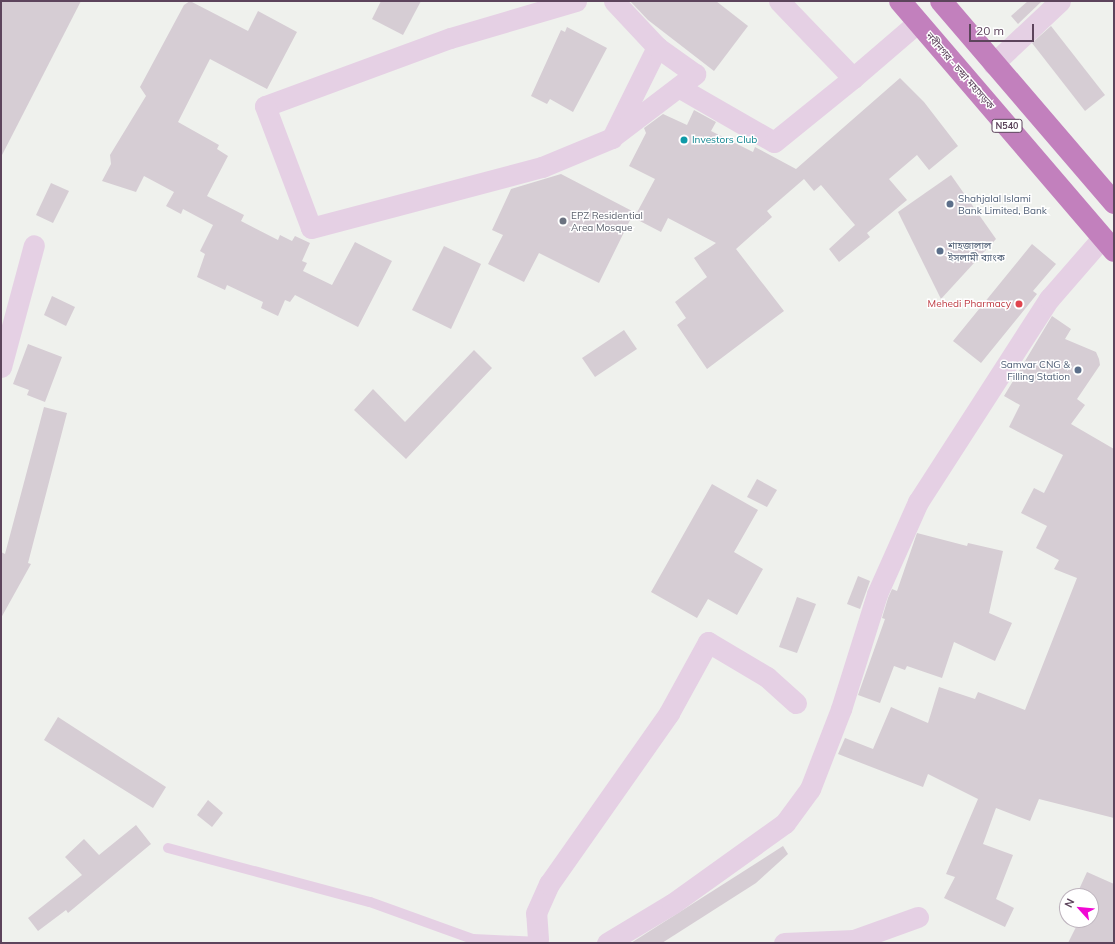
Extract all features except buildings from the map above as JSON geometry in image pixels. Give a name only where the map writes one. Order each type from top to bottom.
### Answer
[{"type":"highway","name":"নবীনগর - চন্দ্রা মহাসড়ক","points":[[900,1],[1108,244]]},
{"type":"highway","name":"N540","points":[[941,1],[993,64],[1114,203]]},
{"type":"street","points":[[576,1],[450,38],[265,106],[311,228],[542,167],[612,138],[680,88],[695,74],[657,47],[614,1]]},
{"type":"street","points":[[779,1],[853,78]]},
{"type":"street","points":[[993,64],[1060,1]]},
{"type":"street","points":[[680,88],[774,142],[853,78],[918,22]]},
{"type":"street","points":[[612,138],[657,47]]},
{"type":"street","points":[[607,943],[672,904],[785,823],[810,788],[841,709],[880,587],[918,502],[1049,299],[1108,244]]},
{"type":"street","points":[[1,367],[34,245]]},
{"type":"street","points":[[540,941],[536,913],[549,884],[669,713],[708,642],[767,676],[796,703]]},
{"type":"street","points":[[784,943],[854,940],[918,917]]},
{"type":"lane","points":[[168,848],[370,902],[474,938],[540,941]]},
{"type":"place","name":"Investors Club","points":[[684,140]]},
{"type":"place","name":"Shahjalal Islami Bank Limited, Bank","points":[[950,204]]},
{"type":"place","name":"EPZ Residential Area Mosque","points":[[563,221]]},
{"type":"place","name":"শাহজালাল ইসলামী ব্যাংক","points":[[940,251]]},
{"type":"place","name":"Mehedi Pharmacy","points":[[1019,304]]},
{"type":"place","name":"Samvar CNG & Filling Station","points":[[1078,370]]}]
